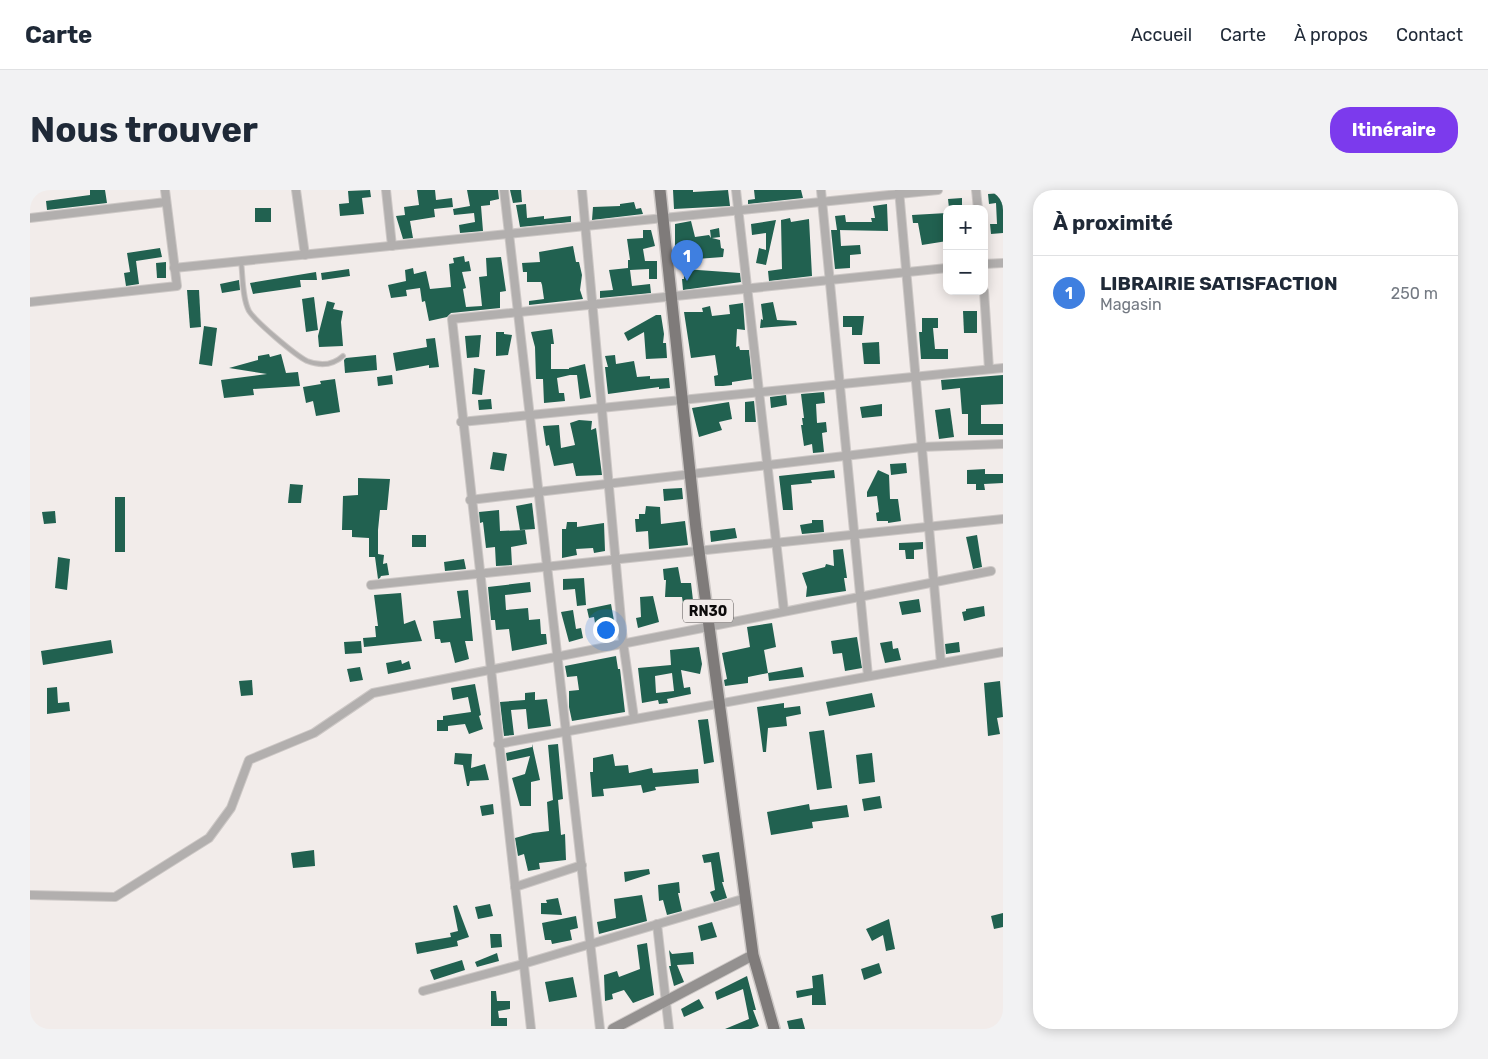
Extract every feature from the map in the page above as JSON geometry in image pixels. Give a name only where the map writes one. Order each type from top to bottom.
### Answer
[{"type":"main road","name":"RN30","points":[[660,190],[673,296],[699,551],[753,955],[773,1029]]},
{"type":"street","points":[[30,302],[177,286],[165,190]]},
{"type":"street","points":[[296,190],[305,255]]},
{"type":"street","points":[[386,190],[392,246]]},
{"type":"street","points":[[504,190],[600,1029]]},
{"type":"street","points":[[582,190],[624,642],[634,718]]},
{"type":"street","points":[[736,190],[749,288],[784,611]]},
{"type":"street","points":[[821,190],[868,676]]},
{"type":"street","points":[[174,268],[822,202],[899,192],[938,190]]},
{"type":"street","points":[[976,190],[978,205]]},
{"type":"street","points":[[899,192],[940,663]]},
{"type":"street","points":[[30,218],[166,202]]},
{"type":"street","points":[[988,264],[1003,263]]},
{"type":"street","points":[[531,1029],[470,500],[452,319],[943,268]]},
{"type":"street","points":[[984,295],[989,369]]},
{"type":"street","points":[[462,422],[1003,368]]},
{"type":"street","points":[[470,500],[921,447],[1003,444]]},
{"type":"street","points":[[371,585],[1003,519]]},
{"type":"street","points":[[30,895],[115,897],[209,838],[231,808],[250,760],[314,733],[373,692],[991,571]]},
{"type":"street","points":[[498,744],[566,730],[1003,652]]},
{"type":"street","points":[[514,887],[582,865]]},
{"type":"street","points":[[424,991],[523,964],[746,898]]},
{"type":"street","points":[[657,924],[669,1029]]},
{"type":"street","points":[[613,1029],[753,955]]},
{"type":"lane","points":[[241,262],[246,304],[257,320],[306,360],[327,364],[337,362],[343,356]]},
{"type":"building","points":[[90,190],[105,190],[107,203],[47,210],[46,201],[90,195]]},
{"type":"building","points":[[370,190],[371,197],[362,198],[364,214],[340,216],[339,204],[349,203],[348,191]]},
{"type":"building","points":[[417,190],[435,190],[436,200],[452,198],[453,207],[434,209],[435,217],[410,221],[413,238],[403,239],[396,216],[405,215],[404,207],[419,205]]},
{"type":"building","points":[[467,190],[498,190],[499,199],[490,201],[490,205],[481,206],[483,231],[460,233],[459,225],[475,222],[474,213],[454,215],[453,209],[470,206]]},
{"type":"building","points":[[510,190],[521,190],[522,202],[513,203]]},
{"type":"building","points":[[673,190],[693,190],[693,192],[728,190],[730,206],[674,209]]},
{"type":"building","points":[[754,190],[801,190],[803,198],[748,204],[748,200],[755,199]]},
{"type":"building","points":[[1003,193],[1003,233],[991,234],[990,224],[997,224],[996,203],[989,204],[988,194]]},
{"type":"building","points":[[962,198],[962,205],[949,205],[948,199]]},
{"type":"building","points":[[634,202],[636,209],[641,208],[643,214],[592,220],[593,207],[620,206],[620,204]]},
{"type":"building","points":[[526,204],[527,218],[544,216],[544,219],[571,216],[571,222],[520,227],[516,205]]},
{"type":"building","points":[[887,204],[888,231],[837,230],[835,216],[845,215],[846,222],[872,222],[871,218],[875,218],[873,206]]},
{"type":"building","points":[[255,208],[271,208],[271,222],[255,222]]},
{"type":"building","points":[[943,213],[943,242],[922,245],[918,223],[913,223],[912,215]]},
{"type":"building","points":[[790,218],[791,222],[809,219],[812,276],[769,281],[768,271],[782,269],[781,220]]},
{"type":"building","points":[[776,220],[766,265],[756,263],[759,248],[766,250],[766,233],[752,235],[751,224]]},
{"type":"building","points":[[691,221],[695,237],[709,235],[711,238],[710,230],[719,228],[720,237],[712,238],[720,240],[721,248],[724,249],[723,257],[683,260],[683,250],[675,249],[675,224]]},
{"type":"building","points":[[643,230],[651,230],[655,246],[643,249],[645,261],[657,261],[657,279],[649,279],[649,269],[630,270],[632,286],[650,284],[651,293],[600,298],[600,291],[613,290],[609,270],[628,268],[628,260],[630,260],[627,239],[643,238]]},
{"type":"building","points":[[831,230],[840,230],[841,246],[860,245],[861,254],[850,255],[850,268],[835,269]]},
{"type":"building","points":[[573,246],[576,262],[579,262],[582,275],[580,290],[583,299],[529,305],[529,301],[544,299],[542,285],[541,282],[527,282],[527,272],[523,272],[522,263],[540,262],[539,252]]},
{"type":"building","points":[[160,248],[162,257],[136,261],[139,284],[126,286],[124,273],[130,272],[127,253]]},
{"type":"building","points":[[464,256],[465,262],[469,261],[471,271],[462,272],[466,288],[463,289],[466,307],[482,306],[479,277],[487,276],[486,258],[501,257],[506,291],[500,292],[500,308],[451,313],[447,317],[429,321],[425,301],[422,302],[420,288],[406,290],[407,296],[391,298],[388,285],[406,281],[405,270],[413,268],[414,274],[426,271],[430,289],[451,287],[449,264],[454,263],[453,258]]},
{"type":"building","points":[[166,262],[166,278],[157,278],[156,263]]},
{"type":"building","points":[[349,269],[350,276],[322,280],[321,273]]},
{"type":"building","points":[[684,269],[740,273],[741,282],[683,290],[682,279],[684,279]]},
{"type":"building","points":[[316,272],[317,280],[300,280],[301,287],[253,294],[250,283]]},
{"type":"building","points":[[239,280],[240,290],[222,293],[220,284]]},
{"type":"building","points":[[187,290],[199,290],[201,327],[190,328]]},
{"type":"building","points":[[314,297],[318,330],[306,332],[302,299]]},
{"type":"building","points":[[327,301],[335,303],[333,309],[343,311],[341,322],[343,346],[319,347],[318,336]]},
{"type":"building","points":[[773,302],[777,320],[796,321],[797,325],[760,328],[761,319],[763,320],[761,304]]},
{"type":"building","points":[[743,303],[745,330],[737,329],[736,347],[739,346],[740,350],[749,350],[752,379],[732,382],[732,385],[715,386],[714,376],[718,375],[715,355],[691,358],[684,312],[703,312],[702,308],[710,306],[712,316],[730,314],[729,305]]},
{"type":"building","points":[[963,311],[977,311],[977,333],[964,333]]},
{"type":"building","points":[[656,315],[661,315],[664,334],[663,343],[666,343],[667,358],[646,359],[644,332],[628,341],[624,333]]},
{"type":"building","points":[[843,316],[864,316],[862,335],[852,335],[852,327],[843,327]]},
{"type":"building","points":[[922,318],[938,318],[938,328],[933,328],[935,349],[948,349],[948,359],[921,359],[919,332],[922,332]]},
{"type":"building","points":[[204,326],[217,328],[212,366],[199,364]]},
{"type":"building","points":[[552,329],[554,344],[551,344],[551,369],[569,369],[585,364],[591,397],[580,399],[577,375],[570,375],[557,378],[559,393],[564,393],[565,401],[544,403],[543,379],[536,379],[535,347],[531,332]]},
{"type":"building","points":[[496,332],[512,335],[508,355],[496,356]]},
{"type":"building","points":[[481,335],[479,357],[467,358],[465,336]]},
{"type":"building","points":[[435,338],[439,367],[429,368],[429,365],[396,371],[393,353],[427,347],[426,339]]},
{"type":"building","points":[[879,342],[880,364],[864,364],[862,343]]},
{"type":"building","points":[[269,354],[270,357],[281,354],[286,373],[298,372],[300,386],[253,389],[254,395],[224,398],[221,380],[267,374],[229,368],[258,360],[258,356]]},
{"type":"building","points":[[376,355],[377,370],[345,373],[344,360],[346,358]]},
{"type":"building","points":[[615,355],[616,364],[634,361],[637,377],[650,376],[650,379],[669,378],[670,388],[659,389],[659,387],[608,394],[605,367],[608,367],[605,356]]},
{"type":"building","points":[[474,368],[485,370],[482,395],[472,394]]},
{"type":"building","points":[[392,375],[393,384],[378,386],[377,377]]},
{"type":"building","points":[[1003,375],[1003,404],[981,405],[981,424],[1003,424],[1003,435],[968,435],[968,414],[962,414],[960,388],[942,390],[941,380]]},
{"type":"building","points":[[335,379],[340,412],[316,416],[313,401],[306,403],[303,387],[321,384],[320,381]]},
{"type":"building","points":[[824,392],[825,403],[816,404],[817,423],[826,422],[827,432],[822,433],[824,452],[813,453],[812,444],[804,446],[801,425],[803,425],[802,418],[804,418],[801,394]]},
{"type":"building","points":[[786,395],[787,405],[771,408],[770,397]]},
{"type":"building","points":[[491,399],[492,409],[479,410],[478,400]]},
{"type":"building","points":[[754,401],[756,422],[745,422],[745,402]]},
{"type":"building","points":[[729,402],[732,419],[719,422],[722,430],[699,437],[692,408]]},
{"type":"building","points":[[882,404],[882,416],[862,418],[860,407]]},
{"type":"building","points":[[950,408],[954,437],[939,439],[935,410]]},
{"type":"building","points":[[579,420],[592,421],[591,430],[596,428],[602,475],[576,476],[573,463],[554,466],[549,445],[546,446],[543,426],[559,425],[561,448],[575,445],[570,423]]},
{"type":"building","points":[[493,452],[507,454],[504,471],[490,469]]},
{"type":"building","points":[[906,463],[907,473],[891,475],[890,464]]},
{"type":"building","points":[[985,469],[985,474],[1003,474],[1003,483],[984,484],[985,490],[976,490],[976,484],[967,484],[967,470]]},
{"type":"building","points":[[834,470],[835,478],[811,480],[812,483],[791,485],[793,510],[783,510],[779,476]]},
{"type":"building","points":[[878,470],[889,475],[890,499],[898,499],[901,521],[888,523],[888,521],[877,521],[876,513],[879,512],[877,496],[867,497],[867,492]]},
{"type":"building","points":[[358,478],[390,479],[387,510],[380,510],[378,530],[378,554],[384,555],[383,564],[387,563],[389,575],[381,576],[378,579],[375,557],[369,557],[369,538],[352,537],[352,530],[342,530],[343,496],[358,495]]},
{"type":"building","points":[[290,484],[303,485],[301,503],[288,503]]},
{"type":"building","points":[[682,488],[683,499],[664,501],[663,489]]},
{"type":"building","points":[[115,497],[125,497],[125,552],[115,552]]},
{"type":"building","points":[[532,503],[535,529],[520,530],[516,506]]},
{"type":"building","points":[[646,506],[660,507],[661,524],[685,521],[688,545],[649,549],[648,531],[636,532],[635,519],[639,519],[639,514],[645,514]]},
{"type":"building","points":[[499,510],[500,531],[525,530],[527,544],[511,547],[512,565],[496,566],[495,547],[486,548],[483,522],[480,523],[479,512]]},
{"type":"building","points":[[55,511],[56,523],[44,524],[42,512]]},
{"type":"building","points":[[812,520],[823,520],[824,532],[802,534],[800,525],[812,523]]},
{"type":"building","points":[[567,522],[577,522],[577,527],[604,523],[605,551],[594,553],[593,548],[576,549],[577,555],[562,558],[562,529],[566,529]]},
{"type":"building","points":[[735,528],[737,538],[711,542],[710,531]]},
{"type":"building","points":[[412,535],[426,535],[426,547],[412,547]]},
{"type":"building","points":[[977,535],[982,567],[973,569],[966,537]]},
{"type":"building","points":[[923,542],[923,549],[914,550],[914,559],[906,559],[905,550],[899,550],[899,543]]},
{"type":"building","points":[[843,549],[847,578],[844,578],[846,591],[806,597],[807,587],[802,573],[825,567],[826,564],[834,566],[833,550]]},
{"type":"building","points":[[58,557],[70,559],[67,590],[55,588]]},
{"type":"building","points":[[464,559],[466,569],[445,571],[444,562]]},
{"type":"building","points":[[678,567],[681,583],[691,583],[694,609],[684,610],[682,597],[665,597],[666,580],[664,580],[663,569]]},
{"type":"building","points":[[584,578],[586,605],[577,606],[575,589],[563,590],[563,579]]},
{"type":"building","points":[[530,582],[531,592],[505,595],[506,610],[528,608],[529,620],[540,619],[541,634],[546,634],[547,644],[512,651],[509,629],[496,630],[495,620],[491,620],[488,587]]},
{"type":"building","points":[[468,590],[473,641],[465,641],[469,659],[455,663],[450,642],[441,643],[440,639],[435,639],[433,621],[461,618],[457,591]]},
{"type":"building","points":[[401,593],[404,624],[415,620],[422,641],[364,647],[363,638],[376,637],[375,626],[378,626],[374,595]]},
{"type":"building","points":[[653,596],[659,622],[638,628],[636,618],[641,617],[640,597]]},
{"type":"building","points":[[919,599],[921,612],[902,615],[899,602]]},
{"type":"building","points":[[611,604],[616,632],[597,635],[594,617],[589,618],[587,609]]},
{"type":"building","points":[[984,606],[985,616],[964,621],[962,612],[966,611],[966,609]]},
{"type":"building","points":[[573,610],[576,629],[581,628],[583,638],[569,642],[561,612]]},
{"type":"building","points":[[772,623],[776,647],[764,650],[768,673],[748,677],[748,683],[725,686],[724,680],[727,679],[722,653],[750,647],[747,627]]},
{"type":"building","points":[[857,637],[862,668],[845,671],[842,653],[833,654],[831,641]]},
{"type":"building","points":[[111,640],[113,653],[43,665],[41,651]]},
{"type":"building","points":[[361,641],[362,653],[345,654],[344,642]]},
{"type":"building","points":[[892,641],[893,649],[898,648],[901,660],[885,663],[880,643]]},
{"type":"building","points":[[959,642],[960,652],[946,654],[945,644]]},
{"type":"building","points":[[699,647],[702,664],[700,674],[681,670],[684,688],[690,687],[691,694],[667,699],[668,703],[659,704],[658,700],[642,703],[638,668],[671,665],[670,650]],"holes":[[[672,673],[674,691],[656,693],[655,676]]]},
{"type":"building","points":[[616,656],[618,669],[620,669],[625,712],[572,721],[569,707],[569,691],[579,690],[577,676],[567,677],[565,666]]},
{"type":"building","points":[[401,660],[402,664],[409,661],[411,669],[388,674],[386,663]]},
{"type":"building","points":[[360,667],[363,680],[350,682],[347,669]]},
{"type":"building","points":[[802,667],[804,677],[769,681],[768,673]]},
{"type":"building","points":[[252,680],[253,695],[241,696],[239,681]]},
{"type":"building","points":[[1000,681],[1003,717],[997,718],[1000,734],[988,736],[984,683]]},
{"type":"building","points":[[475,684],[481,715],[479,716],[483,729],[469,734],[465,724],[448,726],[448,731],[437,731],[437,720],[443,720],[443,716],[471,712],[468,697],[453,700],[451,688]]},
{"type":"building","points":[[57,687],[58,703],[69,702],[70,711],[47,714],[47,688]]},
{"type":"building","points":[[535,692],[535,700],[547,699],[551,726],[528,729],[526,709],[511,710],[514,735],[504,736],[500,702],[525,700],[525,693]]},
{"type":"building","points":[[872,693],[875,707],[829,716],[826,702]]},
{"type":"building","points":[[784,703],[784,708],[800,706],[801,714],[786,717],[787,726],[768,728],[766,752],[763,752],[757,707]]},
{"type":"building","points":[[708,719],[714,762],[704,764],[698,720]]},
{"type":"building","points":[[824,730],[832,788],[817,790],[809,732]]},
{"type":"building","points":[[532,744],[540,780],[531,782],[531,806],[520,806],[512,778],[525,774],[530,756],[507,761],[506,753],[532,747]]},
{"type":"building","points":[[558,744],[563,799],[558,800],[561,835],[565,834],[566,860],[539,863],[540,869],[528,871],[524,854],[518,856],[515,838],[549,831],[547,802],[553,800],[548,745]]},
{"type":"building","points":[[455,753],[472,754],[471,768],[485,764],[489,780],[470,781],[469,786],[467,786],[463,765],[454,764]]},
{"type":"building","points":[[872,753],[875,782],[859,784],[856,755]]},
{"type":"building","points":[[613,754],[615,766],[628,765],[629,773],[652,768],[653,773],[698,769],[699,783],[655,787],[656,790],[643,793],[641,785],[603,789],[604,796],[592,797],[590,772],[593,772],[593,758]]},
{"type":"building","points":[[880,796],[882,808],[864,811],[862,799]]},
{"type":"building","points":[[493,804],[494,814],[482,816],[480,806]]},
{"type":"building","points":[[809,804],[810,810],[847,805],[849,817],[812,822],[813,828],[771,835],[767,812]]},
{"type":"building","points":[[314,850],[315,866],[293,868],[291,853]]},
{"type":"building","points":[[719,852],[724,882],[722,882],[727,898],[714,902],[710,892],[715,890],[711,862],[704,863],[702,855]]},
{"type":"building","points":[[649,869],[650,874],[625,882],[624,872]]},
{"type":"building","points":[[679,882],[680,893],[678,893],[682,911],[667,915],[663,900],[659,901],[658,885]]},
{"type":"building","points":[[642,895],[647,921],[599,934],[597,922],[616,918],[614,899]]},
{"type":"building","points":[[558,898],[562,915],[541,914],[541,903],[547,903],[546,900]]},
{"type":"building","points":[[490,904],[493,916],[478,919],[475,907]]},
{"type":"building","points":[[457,905],[469,937],[457,941],[458,946],[417,954],[415,943],[451,937],[450,933],[458,931],[453,906]]},
{"type":"building","points":[[1003,913],[1003,927],[994,929],[991,916]]},
{"type":"building","points":[[576,916],[578,928],[570,930],[572,940],[552,944],[551,940],[545,940],[542,923]]},
{"type":"building","points":[[889,919],[895,949],[886,951],[883,935],[872,941],[866,929]]},
{"type":"building","points":[[712,922],[717,937],[701,941],[698,926]]},
{"type":"building","points":[[490,934],[501,934],[502,947],[491,948]]},
{"type":"building","points":[[647,943],[654,995],[633,1003],[624,990],[612,994],[613,999],[605,1001],[604,975],[617,971],[619,977],[640,969],[637,945]]},
{"type":"building","points":[[669,950],[672,954],[693,952],[694,964],[677,965],[684,982],[674,986],[669,966],[671,966]]},
{"type":"building","points":[[497,953],[499,961],[477,967],[475,962]]},
{"type":"building","points":[[462,960],[465,970],[434,980],[430,970]]},
{"type":"building","points":[[879,963],[882,973],[864,980],[861,969]]},
{"type":"building","points":[[823,974],[826,1005],[812,1005],[812,995],[797,998],[796,991],[813,988],[812,976]]},
{"type":"building","points":[[747,976],[756,1010],[753,1010],[759,1026],[751,1029],[725,1029],[749,1019],[743,989],[717,1000],[715,992]]},
{"type":"building","points":[[573,977],[577,997],[549,1002],[545,982]]},
{"type":"building","points":[[491,991],[496,991],[497,1001],[510,1001],[510,1009],[498,1011],[499,1018],[507,1018],[507,1026],[491,1026]]},
{"type":"building","points":[[699,999],[704,1008],[684,1017],[681,1009]]},
{"type":"building","points":[[802,1018],[805,1029],[789,1029],[787,1021]]},
{"type":"place","name":"LIBRAIRIE SATISFACTION","points":[[687,281]]}]
